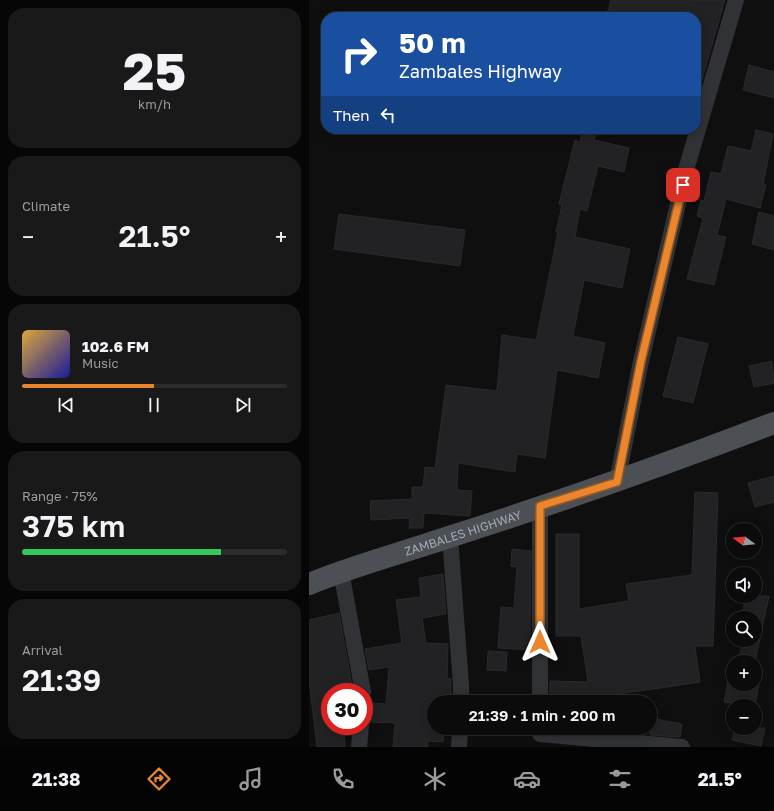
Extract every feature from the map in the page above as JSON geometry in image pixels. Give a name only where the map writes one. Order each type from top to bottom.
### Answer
[{"type":"main road","name":"ZAMBALES HIGHWAY","points":[[309,584],[341,570],[450,537],[540,506],[617,482],[774,423]]},
{"type":"street","points":[[701,121],[736,0]]},
{"type":"street","points":[[617,482],[641,361],[687,170],[697,134]]},
{"type":"street","points":[[540,506],[540,695]]},
{"type":"street","points":[[450,537],[461,695]]},
{"type":"street","points":[[341,570],[361,683]]},
{"type":"street","points":[[359,747],[360,735]]},
{"type":"street","points":[[459,747],[460,735]]},
{"type":"street","points":[[539,736],[682,747]]},
{"type":"building","points":[[611,0],[725,0],[701,84],[701,12],[607,12]]},
{"type":"building","points":[[749,65],[774,72],[774,98],[743,90]]},
{"type":"building","points":[[756,130],[773,134],[763,185],[766,185],[760,208],[726,199],[717,235],[726,237],[714,285],[687,279],[703,218],[697,216],[701,200],[704,201],[711,172],[721,174],[728,146],[751,151]]},
{"type":"building","points":[[582,134],[596,134],[594,140],[629,148],[624,172],[598,166],[587,211],[580,209],[575,237],[630,249],[622,288],[584,280],[573,336],[605,343],[598,378],[557,370],[545,458],[517,454],[515,472],[458,463],[457,490],[472,491],[470,516],[424,513],[423,528],[409,528],[410,518],[371,520],[370,501],[412,499],[412,487],[423,487],[425,467],[435,468],[446,385],[497,391],[502,335],[536,340],[558,232],[556,232],[562,205],[559,204],[575,140],[580,142]]},
{"type":"building","points":[[759,212],[774,216],[774,250],[752,244]]},
{"type":"building","points":[[339,214],[465,230],[460,266],[334,249]]},
{"type":"building","points":[[678,337],[708,344],[693,403],[663,396]]},
{"type":"building","points":[[772,361],[774,383],[754,387],[749,366]]},
{"type":"building","points":[[774,476],[774,502],[755,507],[748,483]]},
{"type":"building","points":[[695,492],[718,493],[713,646],[695,646],[700,682],[612,695],[549,695],[550,681],[588,682],[581,636],[556,636],[556,534],[579,534],[579,609],[629,601],[626,584],[692,575]]},
{"type":"building","points":[[512,549],[531,551],[530,650],[498,648],[501,607],[514,608],[517,567],[511,566]]},
{"type":"building","points":[[443,574],[446,614],[422,618],[426,643],[448,644],[447,679],[451,679],[451,695],[427,695],[427,735],[444,735],[443,742],[428,741],[428,747],[393,747],[395,723],[373,722],[373,703],[386,704],[389,667],[369,670],[365,649],[402,643],[396,600],[421,597],[419,578]]},
{"type":"building","points":[[762,596],[769,596],[762,629],[762,611],[743,611],[744,603],[762,603]]},
{"type":"building","points":[[339,613],[351,683],[321,683],[321,735],[344,735],[345,747],[317,747],[309,680],[309,620]]},
{"type":"building","points":[[741,647],[758,647],[756,655],[740,655]]},
{"type":"building","points":[[488,651],[507,652],[506,671],[487,670]]},
{"type":"building","points":[[726,691],[758,691],[756,699],[726,699],[726,702],[724,702]]},
{"type":"building","points":[[657,719],[682,724],[680,737],[650,735],[657,735]]},
{"type":"building","points":[[762,728],[765,728],[761,746],[732,740],[733,735],[762,735]]},
{"type":"route","points":[[540,642],[540,506],[617,482],[641,361],[683,185]]}]
